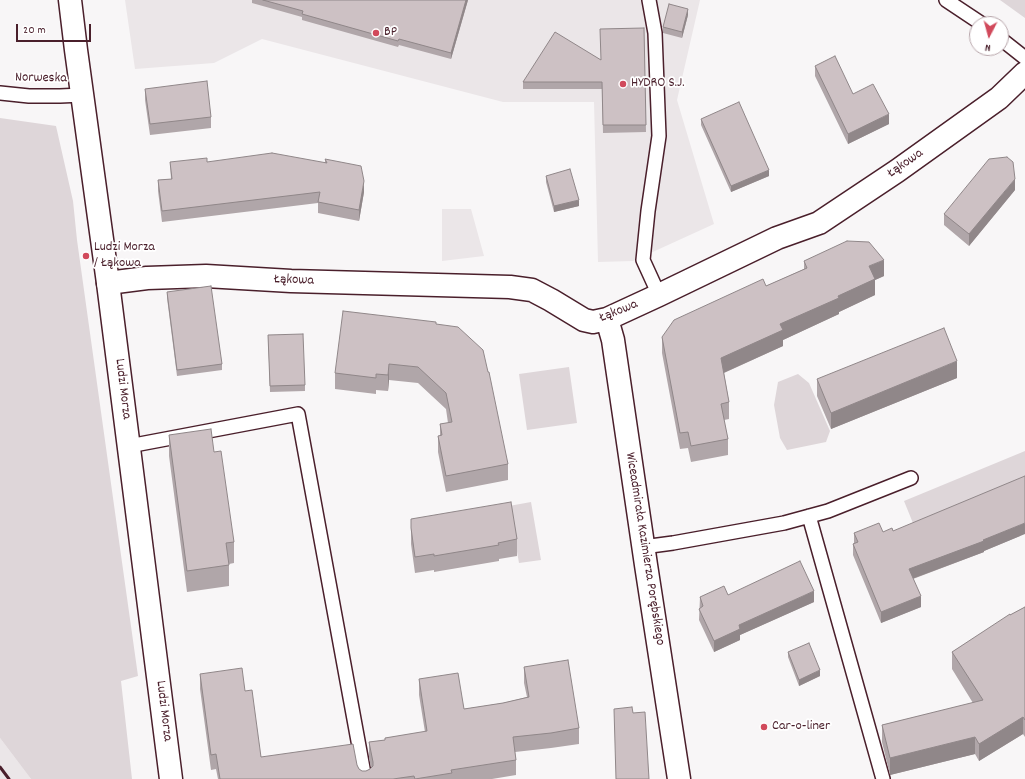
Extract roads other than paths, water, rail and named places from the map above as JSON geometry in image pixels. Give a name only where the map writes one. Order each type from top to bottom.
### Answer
[{"type":"street","name":"Ludzi Morza","points":[[70,0],[108,283],[171,779]]},
{"type":"street","name":"Łąkowa","points":[[108,283],[147,278],[206,276],[291,281],[510,287],[532,290],[584,320],[593,322],[607,319],[777,238],[819,223],[897,171],[999,98],[1025,73]]},
{"type":"street","name":"Wiceadmirała Kazimierza Porębskiego","points":[[607,319],[613,340],[679,779]]},
{"type":"lane","points":[[649,0],[655,33],[659,136],[642,260],[659,295]]},
{"type":"lane","points":[[946,0],[970,16]]},
{"type":"lane","points":[[1009,45],[1025,58]]},
{"type":"lane","name":"Norweska","points":[[0,93],[29,96],[82,95]]},
{"type":"lane","points":[[129,446],[298,414],[366,779]]},
{"type":"lane","points":[[643,547],[776,525],[828,511],[911,478]]},
{"type":"lane","points":[[809,516],[883,779]]},
{"type":"railway","points":[[0,767],[9,779]]},
{"type":"place","name":"BP","points":[[376,33]]},
{"type":"place","name":"HYDRO S.J.","points":[[623,84]]},
{"type":"place","name":"Ludzi Morza / Łąkowa","points":[[86,256]]},
{"type":"place","name":"Car-o-liner","points":[[764,727]]}]
